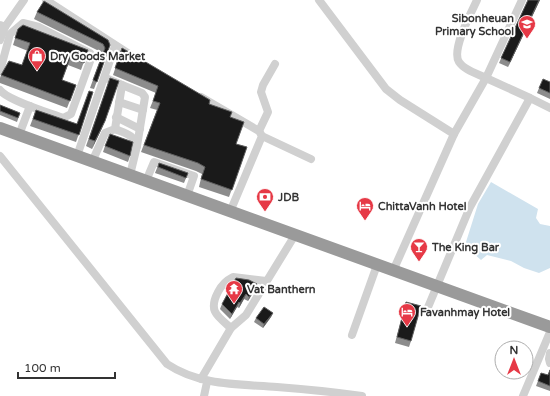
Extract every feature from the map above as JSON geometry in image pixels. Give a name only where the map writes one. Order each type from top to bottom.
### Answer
[{"type":"highway","points":[[0,128],[550,328]]},
{"type":"street","points":[[0,40],[3,26],[24,0]]},
{"type":"street","points":[[46,0],[115,46],[136,58]]},
{"type":"street","points":[[319,0],[386,89],[400,100],[454,134]]},
{"type":"street","points":[[477,0],[459,44],[456,56],[460,63],[486,78],[550,108]]},
{"type":"street","points":[[393,271],[454,134],[486,78],[522,0]]},
{"type":"street","points":[[0,71],[10,34],[23,24],[39,27],[90,53],[92,60],[89,93],[77,156]]},
{"type":"street","points":[[0,90],[3,94],[30,106],[63,118],[71,114],[104,78],[115,46]]},
{"type":"street","points":[[230,212],[261,134],[268,112],[261,92],[263,85],[275,64]]},
{"type":"street","points":[[104,78],[144,94],[140,129],[130,175]]},
{"type":"street","points":[[114,129],[122,85]]},
{"type":"street","points":[[190,90],[261,134],[312,160]]},
{"type":"street","points":[[426,312],[470,208],[530,98]]},
{"type":"street","points":[[119,102],[143,110]]},
{"type":"street","points":[[19,135],[30,106]]},
{"type":"street","points":[[116,117],[140,129]]},
{"type":"street","points":[[92,162],[105,133],[114,129],[134,137],[137,146]]},
{"type":"street","points":[[0,156],[168,364],[180,372],[204,381],[328,391],[362,396]]},
{"type":"street","points":[[146,181],[154,162],[194,176],[187,196]]},
{"type":"street","points":[[204,396],[204,381],[231,328],[246,315],[295,235]]},
{"type":"street","points":[[352,335],[377,265]]},
{"type":"street","points":[[231,328],[218,317],[212,304],[219,290],[233,277],[266,281]]},
{"type":"street","points":[[524,396],[550,332]]},
{"type":"street","points":[[550,353],[548,359],[550,363]]},
{"type":"water","points":[[491,182],[538,209],[536,218],[540,224],[550,226],[550,268],[539,273],[524,268],[511,261],[487,255],[481,260],[472,252],[466,242],[478,204]]},
{"type":"building","points":[[528,0],[539,0],[510,62],[501,58]]},
{"type":"building","points":[[44,1],[108,40],[110,45],[97,82],[93,80],[105,48],[103,44],[37,12]]},
{"type":"building","points":[[23,25],[88,50],[84,63],[70,58],[62,80],[76,85],[70,101],[1,75],[9,61],[22,65],[30,43],[15,38],[18,29]]},
{"type":"building","points":[[122,48],[210,100],[209,104],[232,112],[230,117],[244,122],[236,144],[247,147],[232,190],[201,179],[205,167],[198,163],[144,145],[160,103],[153,101],[158,86],[115,68]]},
{"type":"building","points":[[110,78],[119,81],[105,121],[95,141],[89,139]]},
{"type":"building","points":[[543,79],[550,82],[550,93],[539,88]]},
{"type":"building","points":[[89,91],[93,92],[79,135],[33,119],[36,110],[77,124]]},
{"type":"building","points":[[0,105],[20,113],[18,118],[0,111]]},
{"type":"building","points":[[110,134],[133,142],[130,156],[105,146]]},
{"type":"building","points":[[159,163],[188,173],[186,178],[158,167]]},
{"type":"building","points":[[236,278],[249,280],[257,284],[249,297],[246,294],[240,303],[239,302],[232,314],[222,304]]},
{"type":"building","name":"Favanhmay Hotel","points":[[406,302],[421,306],[411,341],[397,337]]},
{"type":"building","points":[[264,307],[273,313],[264,324],[256,318]]},
{"type":"building","points":[[550,370],[550,386],[538,381],[541,373],[548,375]]},
{"type":"place","name":"Sibonheuan Primary School","points":[[527,39]]},
{"type":"place","name":"Dry Goods Market","points":[[37,71]]},
{"type":"place","name":"JDB","points":[[265,212]]},
{"type":"place","name":"ChittaVanh Hotel","points":[[365,221]]},
{"type":"place","name":"The King Bar","points":[[419,262]]},
{"type":"place","name":"Vat Banthern","points":[[234,304]]},
{"type":"place","name":"Favanhmay Hotel","points":[[407,327]]}]
